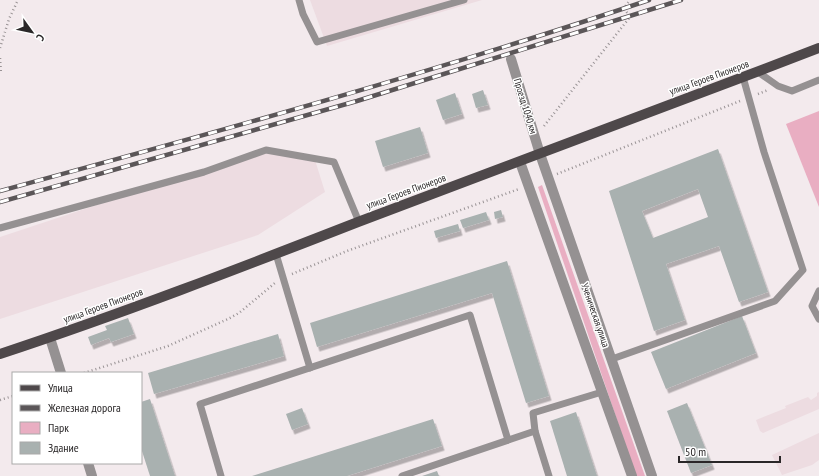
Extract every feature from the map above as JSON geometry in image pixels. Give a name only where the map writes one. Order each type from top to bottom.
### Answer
[{"type":"main road","name":"улица Героев Пионеров","points":[[0,354],[50,338],[276,254],[819,48]]},
{"type":"street","name":"Проезд 1040 км","points":[[511,59],[545,152]]},
{"type":"street","name":"Ученическая улица","points":[[545,152],[612,359],[652,476]]},
{"type":"street","name":"Ученическая улица","points":[[520,162],[632,476]]},
{"type":"street","points":[[50,338],[61,372]]},
{"type":"street","points":[[88,464],[92,476]]},
{"type":"lane","points":[[299,0],[303,14],[317,42],[464,0]]},
{"type":"lane","points":[[758,72],[778,86],[792,91],[819,80]]},
{"type":"lane","points":[[612,359],[775,301],[803,270],[764,152],[750,97],[743,77]]},
{"type":"lane","points":[[0,228],[204,172],[266,150],[334,162],[359,222]]},
{"type":"lane","points":[[276,254],[310,368]]},
{"type":"lane","points":[[819,291],[812,306],[819,319]]},
{"type":"lane","points":[[221,476],[200,404],[470,315],[508,440]]},
{"type":"lane","points":[[549,476],[535,431],[533,413],[602,392]]},
{"type":"lane","points":[[402,476],[535,431]]},
{"type":"path","points":[[0,48],[9,19],[18,0]]},
{"type":"path","points":[[542,128],[630,17],[624,8],[630,0]]},
{"type":"path","points":[[0,58],[1,74]]},
{"type":"path","points":[[545,152],[553,176],[778,86]]},
{"type":"path","points":[[87,372],[168,346],[228,319],[239,313],[264,291],[284,277],[347,251],[528,186]]},
{"type":"path","points":[[0,400],[12,396]]},
{"type":"shaded area","points":[[310,0],[482,0],[327,46]]},
{"type":"shaded area","points":[[269,148],[315,160],[325,192],[258,235],[0,319],[0,237]]},
{"type":"shaded area","points":[[819,392],[819,409],[763,433],[760,431],[756,420],[808,397],[811,400],[817,396],[817,393]]},
{"type":"shaded area","points":[[819,433],[819,460],[812,465],[782,475],[772,455]]},
{"type":"green space","points":[[819,111],[819,207],[786,124]]},
{"type":"green space","points":[[542,185],[645,476],[636,476],[538,187]]},
{"type":"building","points":[[483,90],[488,105],[476,108],[472,94]]},
{"type":"building","points":[[455,93],[462,114],[443,120],[436,100]]},
{"type":"building","points":[[420,127],[428,153],[383,167],[375,141]]},
{"type":"building","points":[[718,149],[768,292],[739,302],[719,246],[666,264],[685,320],[654,331],[609,191]],"holes":[[[698,189],[708,217],[653,238],[642,211]]]},
{"type":"building","points":[[501,210],[503,217],[495,219],[494,212]]},
{"type":"building","points":[[486,212],[489,220],[463,228],[460,220]]},
{"type":"building","points":[[458,224],[460,231],[436,238],[434,231]]},
{"type":"building","points":[[507,261],[549,396],[526,403],[492,293],[317,347],[310,323]]},
{"type":"building","points":[[742,316],[756,353],[666,389],[651,352]]},
{"type":"building","points":[[128,318],[134,334],[111,342],[109,338],[91,345],[88,337],[107,330],[105,326]]},
{"type":"building","points":[[278,334],[284,356],[154,394],[148,373]]},
{"type":"building","points":[[150,399],[175,476],[150,476],[142,451],[142,402]]},
{"type":"building","points":[[687,403],[712,465],[691,473],[667,411]]},
{"type":"building","points":[[302,408],[308,424],[292,430],[286,414]]},
{"type":"building","points":[[576,412],[597,476],[567,476],[550,421]]},
{"type":"building","points":[[433,419],[442,446],[347,476],[252,476]]},
{"type":"building","points":[[437,471],[439,476],[422,476]]},
{"type":"railway","points":[[0,191],[244,124],[407,77],[649,0]]},
{"type":"railway","points":[[0,202],[357,101],[681,0]]}]
